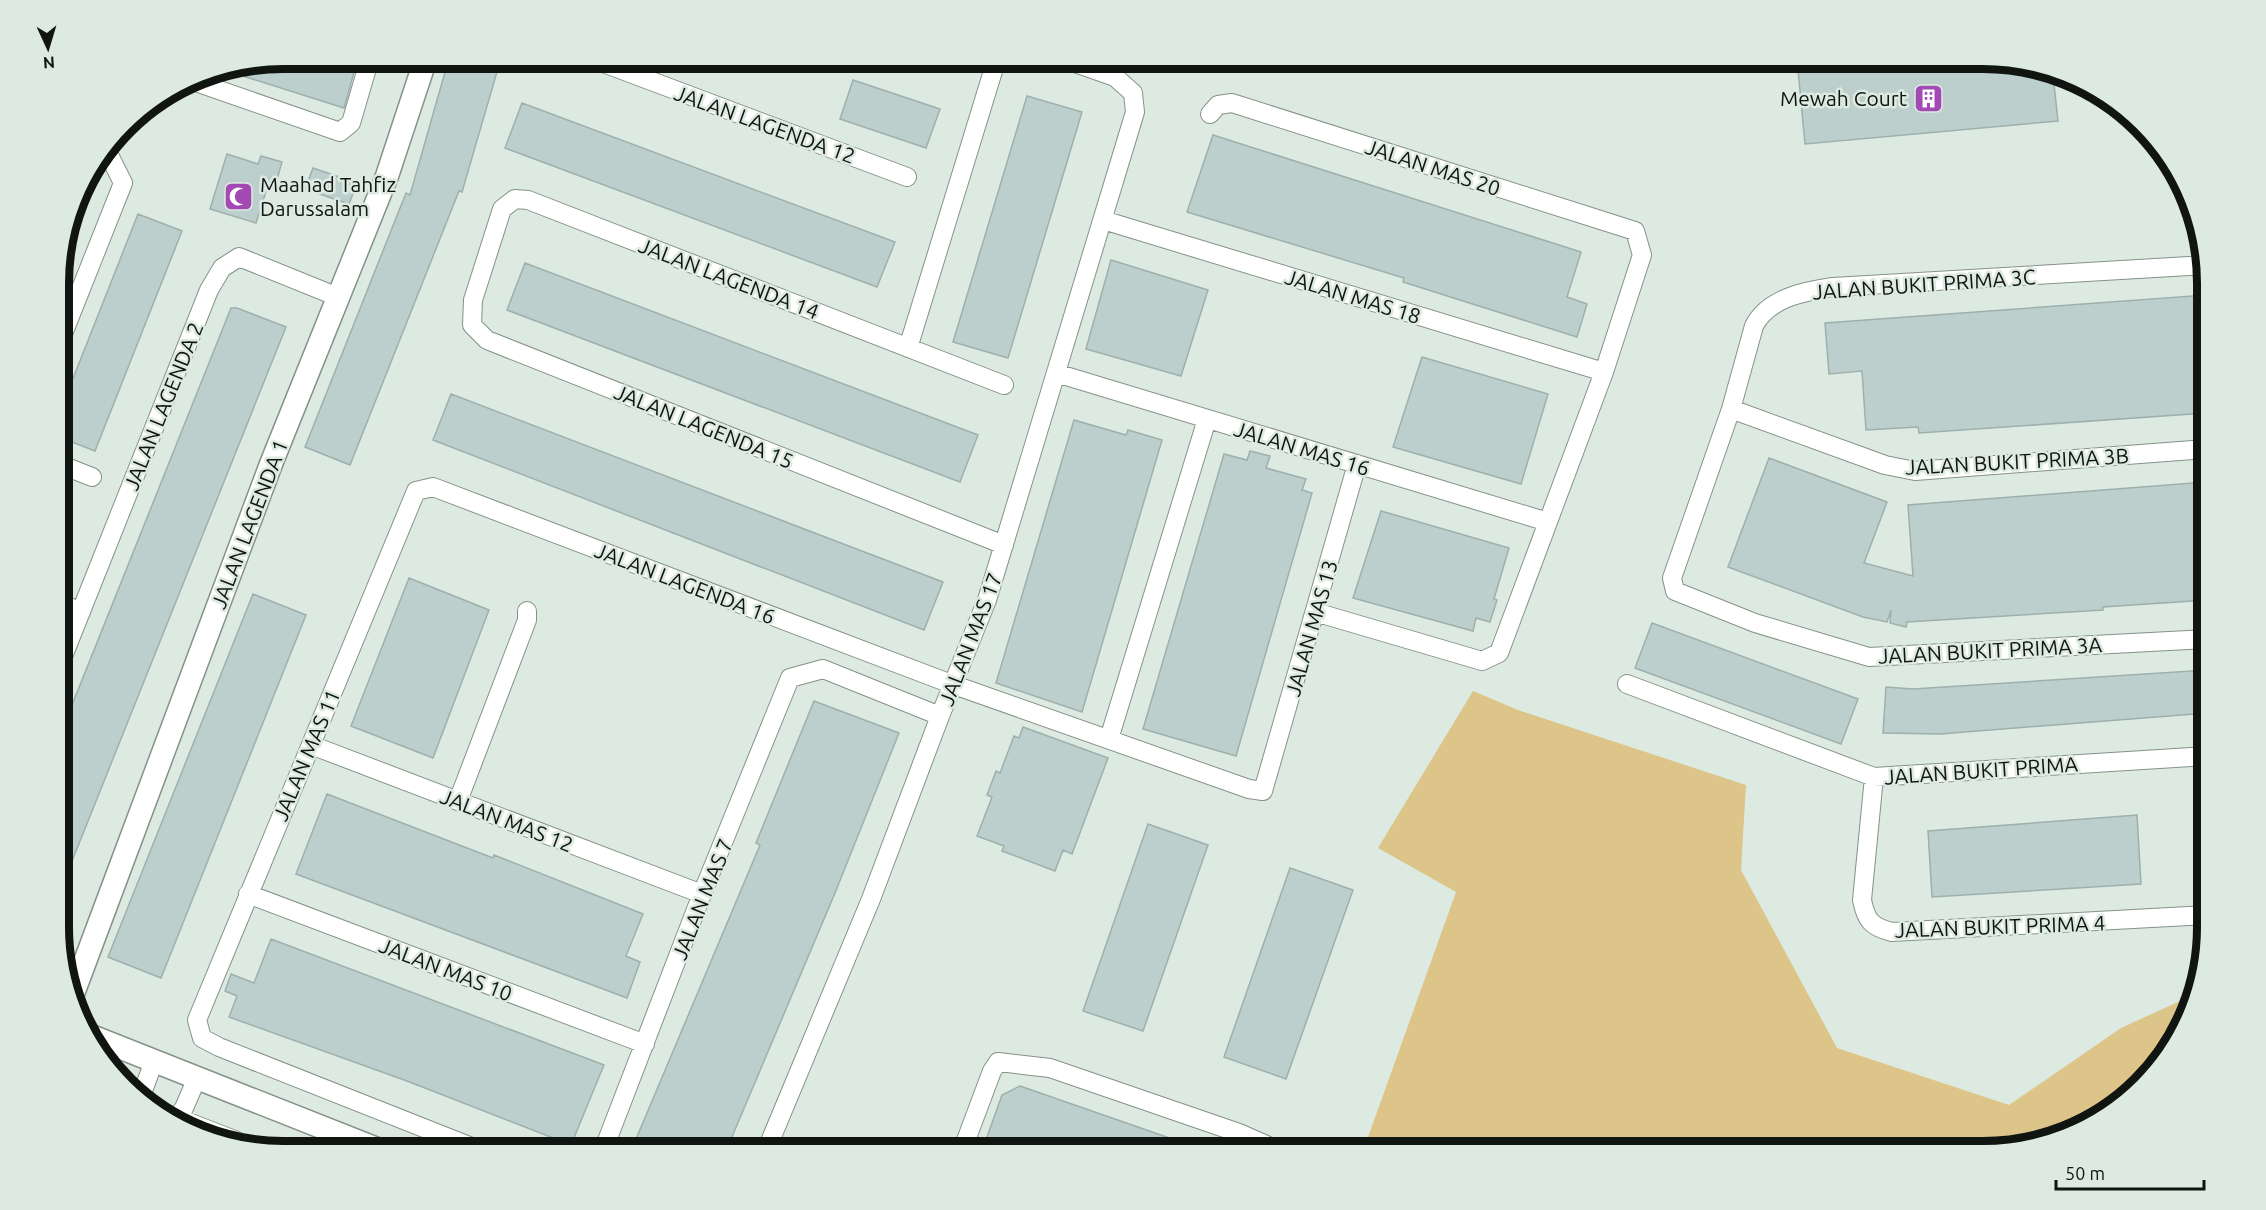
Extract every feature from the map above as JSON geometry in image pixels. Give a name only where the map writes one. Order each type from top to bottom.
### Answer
[{"type":"street","points":[[203,84],[340,132],[351,123],[367,69]]},
{"type":"street","name":"JALAN LAGENDA 1","points":[[77,984],[271,464],[387,176],[422,69]]},
{"type":"street","name":"JALAN LAGENDA 12","points":[[619,69],[907,177]]},
{"type":"street","points":[[908,348],[994,69]]},
{"type":"street","name":"JALAN MAS 17","points":[[770,1141],[871,898],[987,600],[1135,112],[1133,93],[1115,77],[1092,69]]},
{"type":"street","name":"JALAN MAS 20","points":[[1210,114],[1218,105],[1232,103],[1635,231],[1642,255],[1604,372]]},
{"type":"street","points":[[69,299],[123,183],[110,157]]},
{"type":"street","name":"JALAN LAGENDA 14","points":[[486,257],[502,208],[515,199],[528,200],[1004,385]]},
{"type":"street","name":"JALAN MAS 18","points":[[1102,220],[1604,372]]},
{"type":"street","name":"JALAN LAGENDA 2","points":[[69,642],[209,290],[222,268],[239,257],[338,297]]},
{"type":"street","name":"JALAN LAGENDA 15","points":[[486,257],[473,300],[472,326],[487,340],[1004,545]]},
{"type":"street","name":"JALAN BUKIT PRIMA 3C","points":[[1675,591],[1672,578],[1731,409],[1759,317],[1801,292],[2197,266]]},
{"type":"street","points":[[1315,612],[1482,661],[1499,653],[1604,372]]},
{"type":"street","name":"JALAN MAS 16","points":[[1056,373],[1548,522]]},
{"type":"street","name":"JALAN BUKIT PRIMA 3B","points":[[1731,409],[1885,465],[1915,471],[2197,450]]},
{"type":"street","points":[[1109,739],[1207,419]]},
{"type":"street","name":"JALAN MAS 13","points":[[1263,791],[1357,464]]},
{"type":"street","points":[[69,468],[92,477]]},
{"type":"street","name":"JALAN LAGENDA 16","points":[[416,490],[433,487],[954,685],[1249,789],[1263,791]]},
{"type":"street","name":"JALAN MAS 11","points":[[416,490],[197,1020],[202,1038],[219,1047],[457,1141]]},
{"type":"street","name":"JALAN BUKIT PRIMA 3A","points":[[1675,591],[1755,623],[1869,657],[2197,640]]},
{"type":"street","points":[[69,607],[81,612]]},
{"type":"street","points":[[458,801],[527,620],[527,610]]},
{"type":"street","name":"JALAN MAS 7","points":[[607,1141],[702,894],[790,678],[823,669],[940,716]]},
{"type":"street","name":"JALAN BUKIT PRIMA","points":[[1627,684],[1874,777],[2197,757]]},
{"type":"street","name":"JALAN MAS 12","points":[[311,745],[702,894]]},
{"type":"street","name":"JALAN BUKIT PRIMA 4","points":[[1874,777],[1862,900],[1866,917],[1875,928],[1892,932],[2197,916]]},
{"type":"street","name":"JALAN MAS 10","points":[[248,894],[645,1044]]},
{"type":"street","points":[[102,1040],[357,1141]]},
{"type":"street","points":[[144,1089],[154,1061]]},
{"type":"street","points":[[966,1141],[992,1071],[998,1062],[1050,1068],[1257,1141]]},
{"type":"street","points":[[179,1114],[197,1078]]},
{"type":"shaded area","points":[[1473,691],[1518,710],[1746,785],[1741,870],[1837,1048],[2009,1105],[2121,1028],[2185,999],[2161,1046],[2124,1088],[2102,1105],[2065,1125],[2024,1137],[1997,1141],[1367,1141],[1456,892],[1378,848]]},
{"type":"building","points":[[269,69],[355,69],[344,108],[237,74]]},
{"type":"building","points":[[446,69],[498,69],[462,192],[459,191],[350,465],[305,447],[406,193],[410,195]]},
{"type":"building","name":"Mewah Court","points":[[1997,69],[2024,73],[2054,81],[2058,121],[1805,144],[1798,70]]},
{"type":"building","points":[[853,80],[940,109],[926,148],[840,119]]},
{"type":"building","points":[[1027,96],[1082,112],[1008,358],[953,342]]},
{"type":"building","points":[[522,103],[895,242],[877,287],[505,148]]},
{"type":"building","points":[[1213,135],[1581,252],[1567,297],[1587,304],[1577,337],[1403,282],[1404,278],[1187,212]]},
{"type":"building","name":"Maahad Tahfiz Darussalam","points":[[227,154],[258,164],[261,156],[282,162],[276,183],[269,182],[256,223],[210,209]]},
{"type":"building","points":[[313,168],[357,183],[349,204],[305,189]]},
{"type":"building","points":[[138,214],[182,231],[95,451],[69,441],[69,389]]},
{"type":"building","points":[[1111,260],[1208,290],[1181,376],[1086,349]]},
{"type":"building","points":[[525,263],[978,435],[960,482],[507,310]]},
{"type":"building","points":[[2197,296],[2197,414],[1919,433],[1918,427],[1866,430],[1862,371],[1829,374],[1825,323]]},
{"type":"building","points":[[231,308],[237,308],[286,327],[69,869],[69,713]]},
{"type":"building","points":[[1422,357],[1548,394],[1521,484],[1393,447]]},
{"type":"building","points":[[451,394],[943,582],[924,630],[433,440]]},
{"type":"building","points":[[1074,420],[1126,435],[1128,430],[1162,440],[1082,712],[996,683]]},
{"type":"building","points":[[1250,451],[1270,456],[1266,468],[1306,479],[1302,490],[1312,493],[1236,756],[1143,729],[1224,454],[1247,460]]},
{"type":"building","points":[[1769,458],[1887,502],[1864,563],[1913,576],[1908,505],[2197,483],[2197,601],[2103,607],[2103,610],[1907,622],[1906,627],[1890,623],[1891,610],[1887,622],[1863,617],[1728,567]]},
{"type":"building","points":[[1381,511],[1509,548],[1494,599],[1497,600],[1490,622],[1476,618],[1473,631],[1353,598]]},
{"type":"building","points":[[409,578],[489,610],[433,758],[351,726]]},
{"type":"building","points":[[253,594],[306,615],[161,978],[108,957]]},
{"type":"building","points":[[1652,623],[1858,699],[1841,744],[1635,668]]},
{"type":"building","points":[[2197,671],[2197,714],[1940,734],[1883,733],[1886,687],[1913,689]]},
{"type":"building","points":[[814,701],[899,733],[835,893],[730,1141],[635,1141],[760,845],[756,843]]},
{"type":"building","points":[[1023,727],[1108,758],[1072,854],[1063,850],[1055,871],[1002,851],[1004,846],[977,836],[992,797],[987,795],[996,771],[1000,773],[1014,736],[1019,738]]},
{"type":"building","points":[[327,794],[493,858],[494,855],[643,914],[626,956],[640,962],[627,998],[296,874]]},
{"type":"building","points":[[2137,815],[2141,884],[1932,897],[1928,831]]},
{"type":"building","points":[[1148,824],[1208,845],[1143,1031],[1083,1011]]},
{"type":"building","points":[[1290,868],[1353,890],[1286,1079],[1224,1057]]},
{"type":"building","points":[[271,939],[604,1065],[573,1141],[561,1141],[407,1081],[229,1017],[237,996],[225,991],[231,974],[254,983]]},
{"type":"building","points":[[1020,1086],[1178,1141],[986,1141],[1002,1095]]},
{"type":"place","name":"Mewah Court","points":[[1928,98]]},
{"type":"place","name":"Maahad Tahfiz Darussalam","points":[[239,196]]}]
